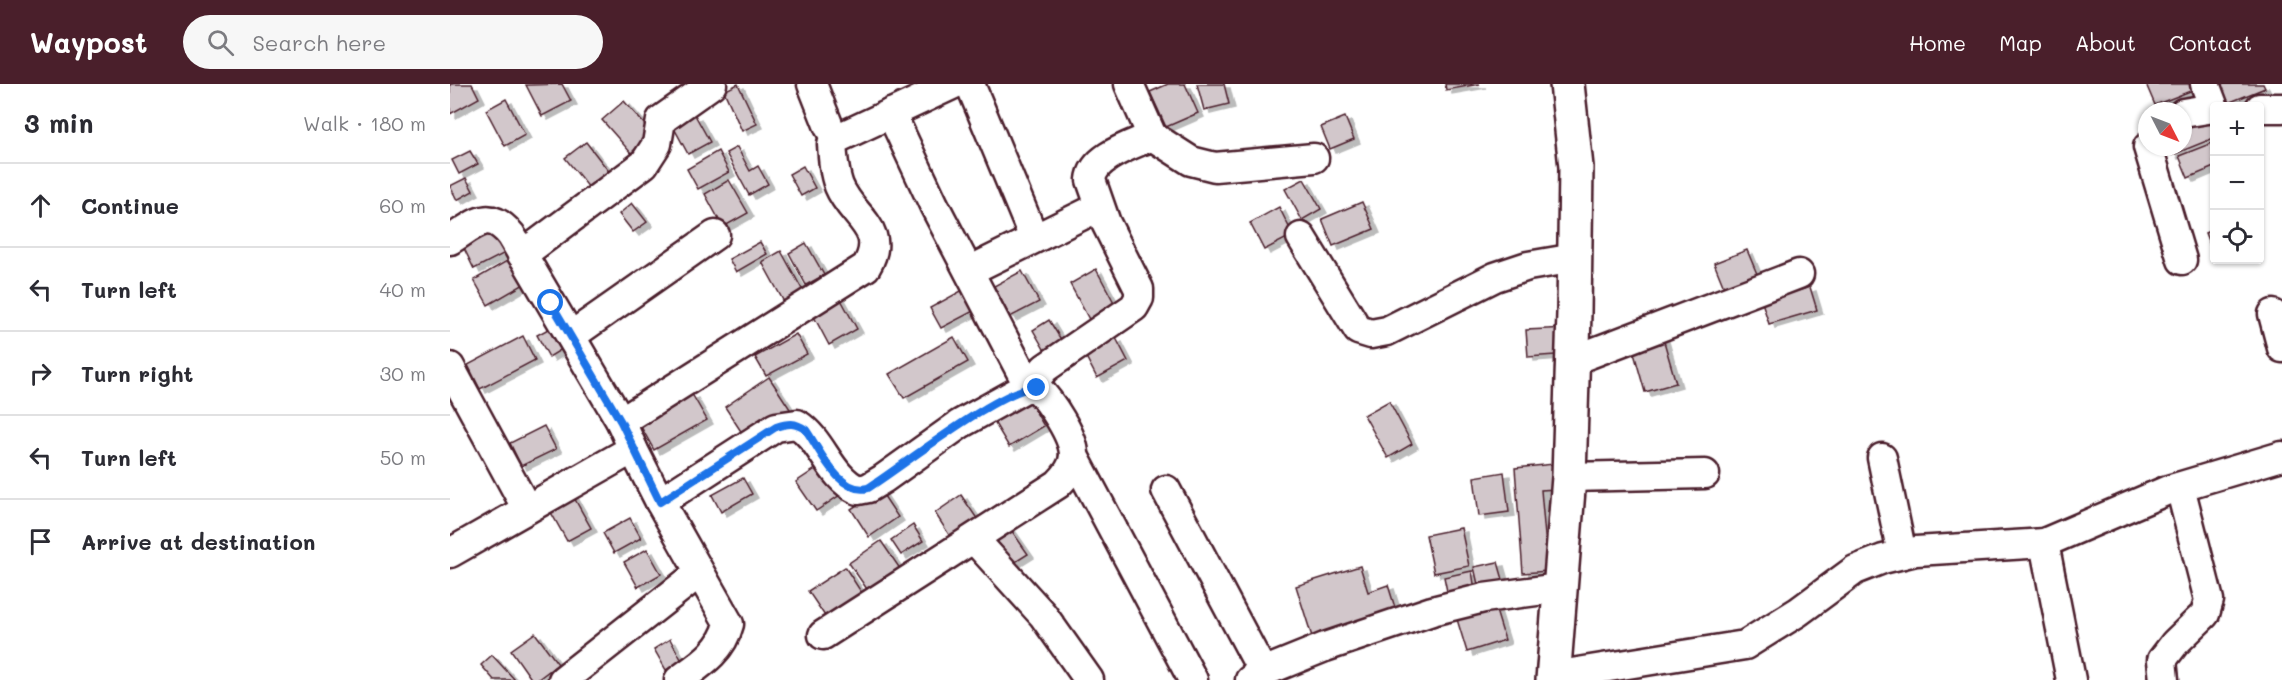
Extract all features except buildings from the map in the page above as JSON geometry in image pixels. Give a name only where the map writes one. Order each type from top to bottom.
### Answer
[{"type":"street","points":[[522,255],[644,164],[657,144],[662,120],[712,84]]},
{"type":"street","points":[[812,84],[836,139]]},
{"type":"street","points":[[621,422],[866,267],[873,255],[875,239],[839,186],[832,144],[836,139],[954,84]]},
{"type":"street","points":[[970,84],[1034,238]]},
{"type":"street","points":[[1130,84],[1152,136],[1191,161],[1215,167],[1314,158]]},
{"type":"street","points":[[1567,84],[1576,166],[1575,258],[1569,477],[1553,678],[1745,645],[1798,612],[1855,570],[1916,551],[2044,543],[2180,486],[2282,456]]},
{"type":"street","points":[[2205,84],[2212,102]]},
{"type":"street","points":[[2264,108],[2282,108]]},
{"type":"street","points":[[2192,112],[2210,109]]},
{"type":"street","points":[[891,113],[934,205],[1029,387]]},
{"type":"street","points":[[660,502],[776,427],[786,424],[797,424],[806,430],[847,485],[858,490],[868,488],[960,424],[1029,387],[1045,368],[1127,312],[1139,298],[1139,289],[1100,207],[1091,180],[1096,166],[1104,160],[1152,136]]},
{"type":"street","points":[[2151,156],[2182,260]]},
{"type":"street","points":[[969,271],[1100,207]]},
{"type":"street","points":[[450,240],[482,221],[491,219],[500,221],[621,422],[660,502],[699,573],[721,605],[729,624],[726,637],[714,654],[679,680]]},
{"type":"street","points":[[571,336],[715,235]]},
{"type":"street","points":[[1301,237],[1358,330],[1371,334],[1387,331],[1496,277],[1528,266],[1575,258]]},
{"type":"street","points":[[1571,361],[1799,274]]},
{"type":"street","points":[[2272,314],[2282,348]]},
{"type":"street","points":[[450,367],[527,509]]},
{"type":"street","points":[[1029,387],[1037,388],[1050,400],[1072,442],[1074,456],[1193,680]]},
{"type":"street","points":[[450,553],[633,450]]},
{"type":"street","points":[[823,635],[1058,484],[1071,469],[1074,456]]},
{"type":"street","points":[[1882,458],[1902,554]]},
{"type":"street","points":[[1569,477],[1705,474]]},
{"type":"street","points":[[2164,680],[2162,660],[2175,643],[2205,614],[2209,600],[2180,486]]},
{"type":"street","points":[[1166,490],[1257,676],[1325,647],[1432,611],[1485,598],[1559,588]]},
{"type":"street","points":[[974,539],[1043,615],[1089,680]]},
{"type":"street","points":[[2044,543],[2071,680]]},
{"type":"street","points":[[563,680],[699,573]]},
{"type":"route","points":[[551,303],[621,422],[660,502],[776,427],[786,424],[797,424],[806,430],[847,485],[858,490],[868,488],[960,424],[1024,388],[1037,388]]}]
